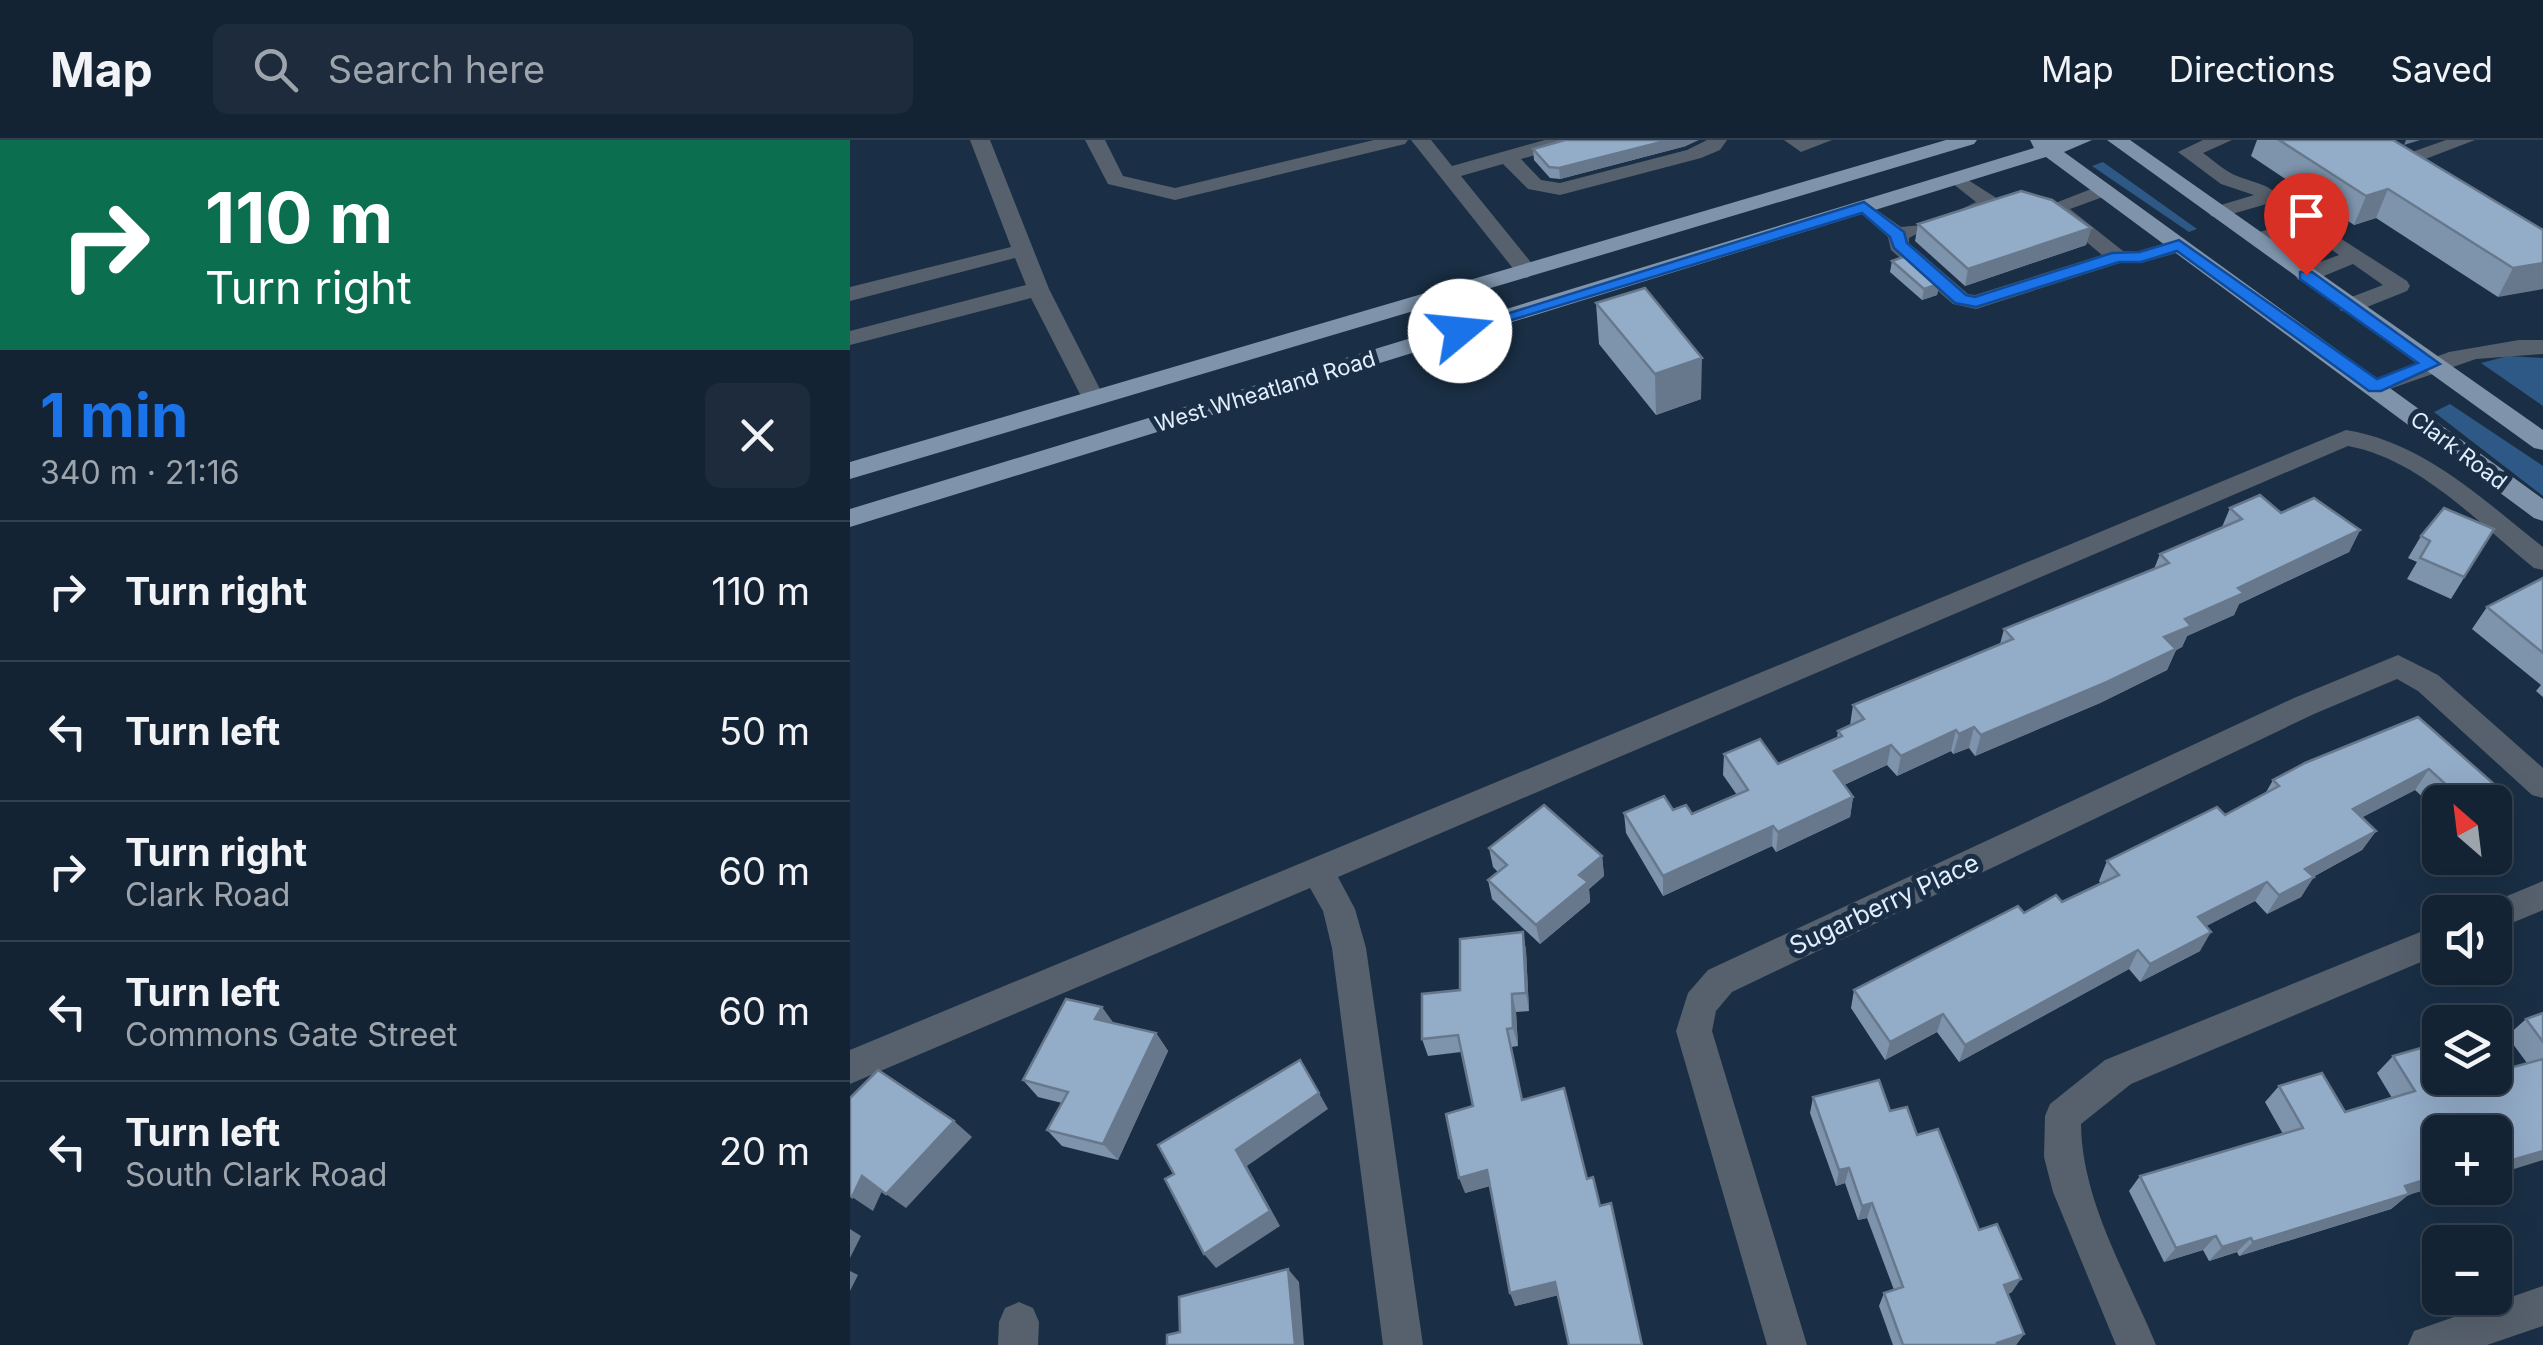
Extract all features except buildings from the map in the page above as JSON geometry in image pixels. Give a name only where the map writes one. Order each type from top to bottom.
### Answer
[{"type":"main road","name":"West Wheatland Road","points":[[850,471],[1968,140]]},
{"type":"main road","name":"West Wheatland Road","points":[[850,518],[1957,178],[2042,145],[2082,140]]},
{"type":"main road","points":[[2117,140],[2543,442]]},
{"type":"main road","name":"Clark Road","points":[[2042,145],[2543,512]]},
{"type":"main road","points":[[1527,271],[1552,303]]},
{"type":"main road","points":[[1094,399],[1114,437]]},
{"type":"street","points":[[980,140],[1038,289],[1094,399]]},
{"type":"street","points":[[1095,140],[1115,180],[1174,194],[1398,140]]},
{"type":"street","points":[[1421,140],[1527,271]]},
{"type":"street","points":[[1448,173],[1518,149],[1566,140]]},
{"type":"street","points":[[1518,149],[1535,186],[1560,189],[1694,154],[1713,146],[1717,140]]},
{"type":"street","points":[[1794,140],[1802,146],[1822,140]]},
{"type":"street","points":[[2375,140],[2407,160],[2466,140]]},
{"type":"street","points":[[2165,174],[2206,147],[2228,180],[2254,187],[2270,198],[2218,212]]},
{"type":"street","points":[[1957,178],[2009,199]]},
{"type":"street","points":[[2055,206],[2104,190]]},
{"type":"street","points":[[1898,235],[2009,199],[2043,197],[2118,257]]},
{"type":"street","points":[[1864,207],[1898,235],[1899,245],[1961,300],[1976,302],[2118,257],[2141,257],[2179,245]]},
{"type":"street","points":[[2258,240],[2307,223],[2399,286],[2349,306]]},
{"type":"street","points":[[850,294],[1022,250]]},
{"type":"street","points":[[2306,275],[2355,256]]},
{"type":"street","points":[[850,338],[1038,289]]},
{"type":"street","points":[[2375,387],[2468,351],[2499,346],[2543,347]]},
{"type":"street","points":[[850,1066],[2346,438],[2368,438],[2406,456],[2543,561]]},
{"type":"street","name":"Sugarberry Place","points":[[1787,1345],[1694,1030],[1700,1004],[1720,981],[2304,706],[2398,666],[2428,683],[2543,786]]},
{"type":"street","points":[[1317,870],[1339,909],[1350,948],[1403,1345]]},
{"type":"street","points":[[2512,909],[2543,895]]},
{"type":"street","points":[[2136,1345],[2072,1192],[2063,1157],[2063,1116],[2118,1072],[2422,946]]},
{"type":"street","points":[[2428,1345],[2543,1306]]},
{"type":"shaded area","points":[[2103,162],[2197,229],[2189,232],[2092,166]]},
{"type":"shaded area","points":[[2508,356],[2543,358],[2543,406],[2481,363]]},
{"type":"shaded area","points":[[2450,404],[2543,466],[2543,496],[2434,412]]},
{"type":"route","points":[[1460,331],[1864,207],[1898,235],[1899,245],[1961,300],[1976,302],[2118,257],[2141,257],[2179,245],[2375,387],[2431,364],[2306,275]]}]
